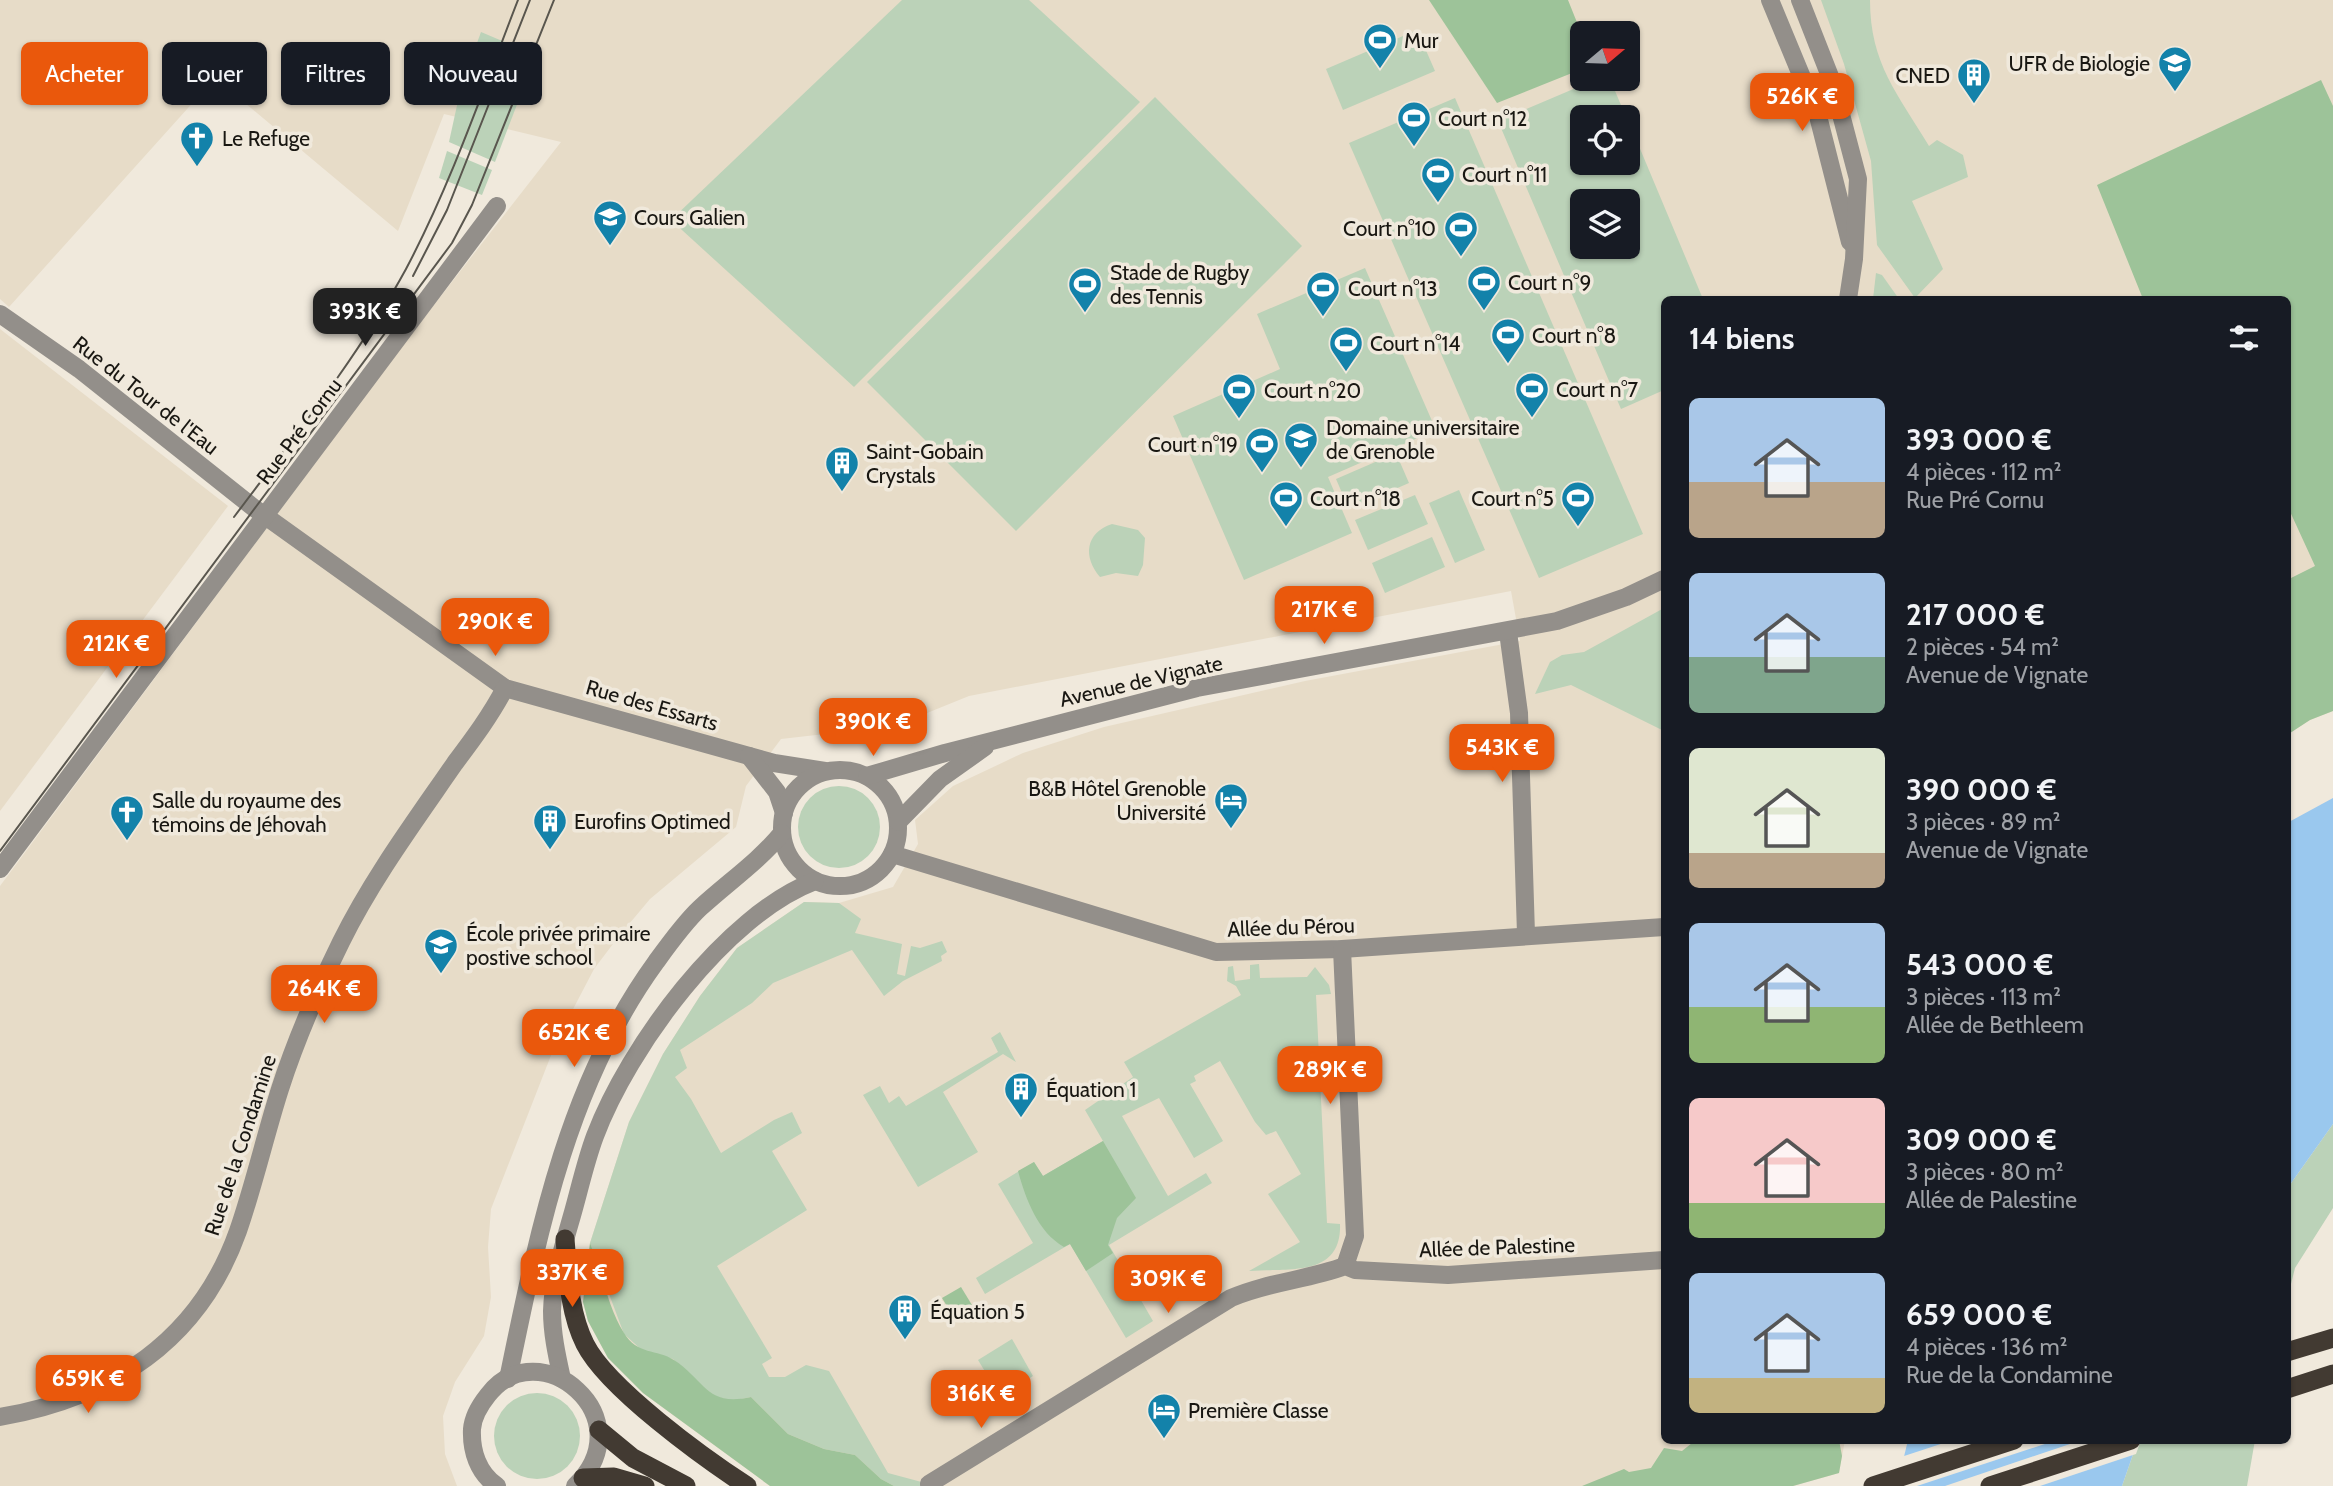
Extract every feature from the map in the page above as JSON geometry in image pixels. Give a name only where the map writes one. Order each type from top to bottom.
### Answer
[{"type":"highway","points":[[565,1239],[576,1318],[594,1358],[613,1382],[747,1486]]},
{"type":"highway","points":[[2291,1351],[2333,1338]]},
{"type":"highway","points":[[2291,1388],[2333,1374]]},
{"type":"highway","points":[[599,1430],[633,1458],[687,1486]]},
{"type":"highway","points":[[1873,1486],[2002,1444]]},
{"type":"highway","points":[[1990,1486],[2119,1444]]},
{"type":"highway","points":[[579,1482],[614,1477],[645,1486]]},
{"type":"street","points":[[1770,0],[1818,116],[1854,259]]},
{"type":"street","points":[[1800,0],[1833,84],[1858,179],[1854,259],[1848,296]]},
{"type":"street","name":"Rue Pré Cornu","points":[[0,869],[263,514],[497,206]]},
{"type":"street","name":"Rue du Tour de l'Eau","points":[[0,314],[79,369],[263,514]]},
{"type":"street","name":"Rue des Essarts","points":[[263,514],[505,688],[798,769],[825,771]]},
{"type":"street","name":"Avenue de Vignate","points":[[867,776],[1197,688],[1557,621],[1626,597],[1661,580]]},
{"type":"street","points":[[1508,632],[1519,713],[1526,934]]},
{"type":"street","name":"Rue de la Condamine","points":[[0,1417],[48,1408],[102,1388],[152,1354],[196,1310],[221,1268],[238,1231],[281,1086],[310,1009],[341,940],[387,864],[505,688]]},
{"type":"street","name":"Avenue de Vignate","points":[[898,821],[940,779],[994,741]]},
{"type":"street","points":[[749,756],[777,792],[784,813]]},
{"type":"street","points":[[839,769],[867,776],[888,795],[898,821],[892,854],[878,872],[859,883],[837,886],[815,880],[792,861],[782,833],[784,813],[799,786],[825,771],[839,769]]},
{"type":"street","points":[[508,1379],[551,1187],[582,1094],[655,964],[697,911],[770,848],[782,833]]},
{"type":"street","name":"Allée du Pérou","points":[[892,854],[1216,952],[1342,949],[1526,934],[1661,927]]},
{"type":"street","points":[[562,1379],[552,1310],[565,1239],[595,1135],[631,1064],[725,940],[799,887],[815,880]]},
{"type":"street","points":[[1342,949],[1355,1236],[1345,1266]]},
{"type":"street","name":"Allée de Palestine","points":[[929,1484],[1231,1298],[1261,1285],[1313,1278],[1345,1266],[1355,1270],[1448,1275],[1661,1260]]},
{"type":"street","points":[[496,1486],[478,1464],[472,1445],[472,1425],[479,1406],[491,1390],[508,1379],[526,1373],[544,1373],[562,1379],[573,1385],[591,1405],[599,1430],[596,1456],[579,1482]]},
{"type":"shaded area","points":[[0,0],[2333,0],[2333,711],[2310,720],[2291,732],[2291,296],[1661,296],[1661,1444],[1844,1444],[1839,1473],[1793,1486],[770,1486],[643,1393],[608,1358],[588,1321],[583,1302],[590,1243],[629,1122],[663,1054],[700,996],[737,948],[804,902],[839,903],[893,887],[918,844],[915,820],[953,786],[1023,753],[1104,727],[1305,681],[1520,641],[1511,591],[969,696],[895,726],[781,739],[746,786],[736,827],[650,899],[594,969],[557,1040],[491,1209],[488,1247],[491,1297],[484,1336],[455,1382],[443,1416],[445,1454],[457,1486],[0,1486],[0,886],[409,337],[561,142],[444,114],[398,231],[247,105],[267,105],[267,42],[162,42],[162,105],[191,105],[9,307],[0,299]]},
{"type":"shaded area","points":[[0,329],[228,506],[0,811]]},
{"type":"green space","points":[[902,0],[1029,0],[1140,102],[854,387],[671,220]]},
{"type":"green space","points":[[1429,0],[1568,0],[1576,21],[1570,21],[1570,74],[1497,103]]},
{"type":"green space","points":[[1821,0],[1870,0],[1871,23],[1880,61],[1897,94],[1929,146],[1937,140],[1963,155],[1968,177],[1912,201],[1943,269],[1917,296],[1914,296],[1877,245],[1871,161],[1844,64]]},
{"type":"green space","name":"Mur","points":[[1417,30],[1435,71],[1343,110],[1326,69]]},
{"type":"green space","points":[[481,32],[505,42],[477,42]]},
{"type":"green space","points":[[2321,80],[2333,106],[2333,711],[2310,720],[2291,732],[2291,578],[2315,566],[2291,514],[2291,296],[2142,296],[2097,185]]},
{"type":"green space","points":[[1570,90],[1615,91],[1621,105],[1570,105],[1570,175],[1640,175],[1640,149],[1702,296],[1661,296],[1661,391],[1621,409],[1498,121]]},
{"type":"green space","name":"Stade de Rugby des Tennis","points":[[1155,97],[1302,246],[1016,531],[867,382]]},
{"type":"green space","points":[[1455,98],[1643,534],[1539,578],[1349,143]]},
{"type":"green space","points":[[457,105],[517,105],[495,162],[449,142]]},
{"type":"green space","points":[[447,151],[492,170],[482,195],[439,178]]},
{"type":"green space","points":[[1365,268],[1436,430],[1328,477],[1352,533],[1244,580],[1173,416],[1280,369],[1257,314]]},
{"type":"green space","points":[[1876,273],[1882,275],[1897,296],[1873,296]]},
{"type":"green space","points":[[1396,453],[1409,483],[1349,509],[1336,479]]},
{"type":"green space","points":[[1459,490],[1485,550],[1455,563],[1429,503]]},
{"type":"green space","points":[[1415,495],[1428,524],[1368,550],[1355,520]]},
{"type":"green space","points":[[1112,524],[1138,530],[1145,538],[1143,565],[1138,576],[1116,573],[1100,577],[1091,562],[1089,554],[1092,539],[1096,533]]},
{"type":"green space","points":[[1432,537],[1445,567],[1385,593],[1372,563]]},
{"type":"green space","points":[[1661,610],[1661,730],[1571,685],[1535,694],[1550,662],[1562,655],[1584,652]]},
{"type":"green space","points":[[839,786],[855,789],[868,798],[877,811],[880,827],[877,843],[868,856],[855,865],[839,868],[823,865],[810,856],[801,843],[798,827],[801,811],[810,798],[823,789]]},
{"type":"green space","points":[[804,902],[839,903],[861,919],[855,933],[902,944],[897,974],[905,976],[911,946],[920,948],[942,941],[947,952],[941,956],[942,961],[903,981],[884,996],[852,950],[773,983],[752,1003],[680,1050],[687,1068],[675,1077],[691,1099],[721,1153],[792,1112],[802,1133],[772,1151],[807,1210],[717,1266],[772,1358],[762,1364],[769,1377],[785,1377],[806,1365],[829,1371],[888,1473],[929,1484],[926,1486],[894,1486],[881,1479],[855,1455],[824,1449],[788,1434],[751,1397],[731,1401],[711,1395],[673,1359],[644,1352],[624,1334],[590,1243],[629,1122],[663,1054],[700,996],[737,948]]},
{"type":"green space","points":[[1259,964],[1260,978],[1307,977],[1315,967],[1329,985],[1331,994],[1316,995],[1327,1223],[1340,1224],[1338,1241],[1332,1254],[1310,1267],[1249,1271],[1300,1242],[1268,1194],[1301,1174],[1276,1131],[1266,1135],[1255,1122],[1220,1061],[1194,1076],[1196,1081],[1190,1084],[1223,1141],[1194,1158],[1159,1098],[1122,1116],[1168,1196],[1206,1173],[1212,1183],[1109,1245],[1153,1321],[1126,1338],[1070,1244],[985,1294],[976,1278],[1033,1243],[998,1184],[1034,1162],[1043,1176],[1103,1141],[1085,1110],[1133,1077],[1124,1062],[1241,995],[1236,986],[1227,981],[1228,967],[1233,966],[1235,981],[1250,979],[1250,965]]},
{"type":"green space","points":[[1000,1032],[1016,1062],[1003,1054],[943,1092],[978,1152],[918,1187],[863,1095],[880,1086],[889,1103],[899,1096],[906,1106],[998,1052],[991,1038]]},
{"type":"green space","points":[[2333,1124],[2333,1208],[2295,1268],[2291,1284],[2291,1183]]},
{"type":"green space","points":[[1103,1141],[1136,1198],[1117,1218],[1108,1245],[1113,1253],[1086,1271],[1070,1244],[1064,1247],[1055,1241],[1040,1224],[1029,1204],[1018,1171],[1034,1162],[1043,1176]]},
{"type":"green space","points":[[590,1243],[614,1313],[624,1333],[635,1345],[674,1360],[715,1395],[736,1399],[751,1397],[788,1434],[824,1449],[855,1455],[881,1479],[894,1486],[770,1486],[643,1393],[608,1358],[588,1321],[583,1302]]},
{"type":"green space","points":[[961,1287],[975,1310],[956,1321],[942,1298]]},
{"type":"green space","points":[[1012,1339],[1033,1376],[1000,1396],[978,1360]]},
{"type":"green space","points":[[537,1393],[561,1400],[573,1412],[580,1436],[573,1460],[561,1472],[537,1479],[513,1472],[501,1460],[494,1436],[501,1412],[513,1400]]},
{"type":"green space","points":[[1691,1444],[1840,1444],[1842,1456],[1839,1473],[1793,1486],[1582,1486],[1624,1469],[1629,1472],[1651,1468],[1664,1448],[1682,1451]]},
{"type":"green space","points":[[2137,1444],[2254,1444],[2247,1486],[2122,1486]]},
{"type":"water","points":[[2333,798],[2333,1124],[2291,1183],[2291,821]]},
{"type":"water","points":[[1907,1444],[2137,1444],[2122,1486],[1897,1486]]},
{"type":"pier","points":[[1941,1444],[2045,1444],[1917,1486],[1894,1486],[1901,1457]]},
{"type":"pier","points":[[2070,1444],[2140,1444],[2136,1454],[2040,1486],[1945,1486]]},
{"type":"tram line","points":[[234,517],[346,365],[406,269],[452,170],[518,0]]},
{"type":"tram line","points":[[413,276],[447,210],[530,0]]},
{"type":"tram line","points":[[0,851],[452,243],[472,205],[554,0]]},
{"type":"place","name":"Mur","points":[[1380,70]]},
{"type":"place","name":"UFR de Biologie","points":[[2175,93]]},
{"type":"place","name":"CNED","points":[[1974,105]]},
{"type":"place","name":"Court n°12","points":[[1414,148]]},
{"type":"place","name":"Le Refuge","points":[[197,168]]},
{"type":"place","name":"Court n°11","points":[[1438,204]]},
{"type":"place","name":"Cours Galien","points":[[610,247]]},
{"type":"place","name":"Court n°10","points":[[1461,258]]},
{"type":"place","name":"Court n°9","points":[[1484,312]]},
{"type":"place","name":"Stade de Rugby des Tennis","points":[[1085,314]]},
{"type":"place","name":"Court n°13","points":[[1323,318]]},
{"type":"place","name":"Court n°8","points":[[1508,365]]},
{"type":"place","name":"Court n°14","points":[[1346,373]]},
{"type":"place","name":"Court n°7","points":[[1532,419]]},
{"type":"place","name":"Court n°20","points":[[1239,420]]},
{"type":"place","name":"Domaine universitaire de Grenoble","points":[[1301,469]]},
{"type":"place","name":"Court n°19","points":[[1262,474]]},
{"type":"place","name":"Saint-Gobain Crystals","points":[[842,493]]},
{"type":"place","name":"Court n°18","points":[[1286,528]]},
{"type":"place","name":"Court n°5","points":[[1578,528]]},
{"type":"place","name":"B&B Hôtel Grenoble Université","points":[[1231,830]]},
{"type":"place","name":"Salle du royaume des témoins de Jéhovah","points":[[127,842]]},
{"type":"place","name":"Eurofins Optimed","points":[[550,851]]},
{"type":"place","name":"École privée primaire postive school","points":[[441,975]]},
{"type":"place","name":"Équation 1","points":[[1021,1119]]},
{"type":"place","name":"Équation 5","points":[[905,1341]]},
{"type":"place","name":"Première Classe","points":[[1164,1440]]}]
